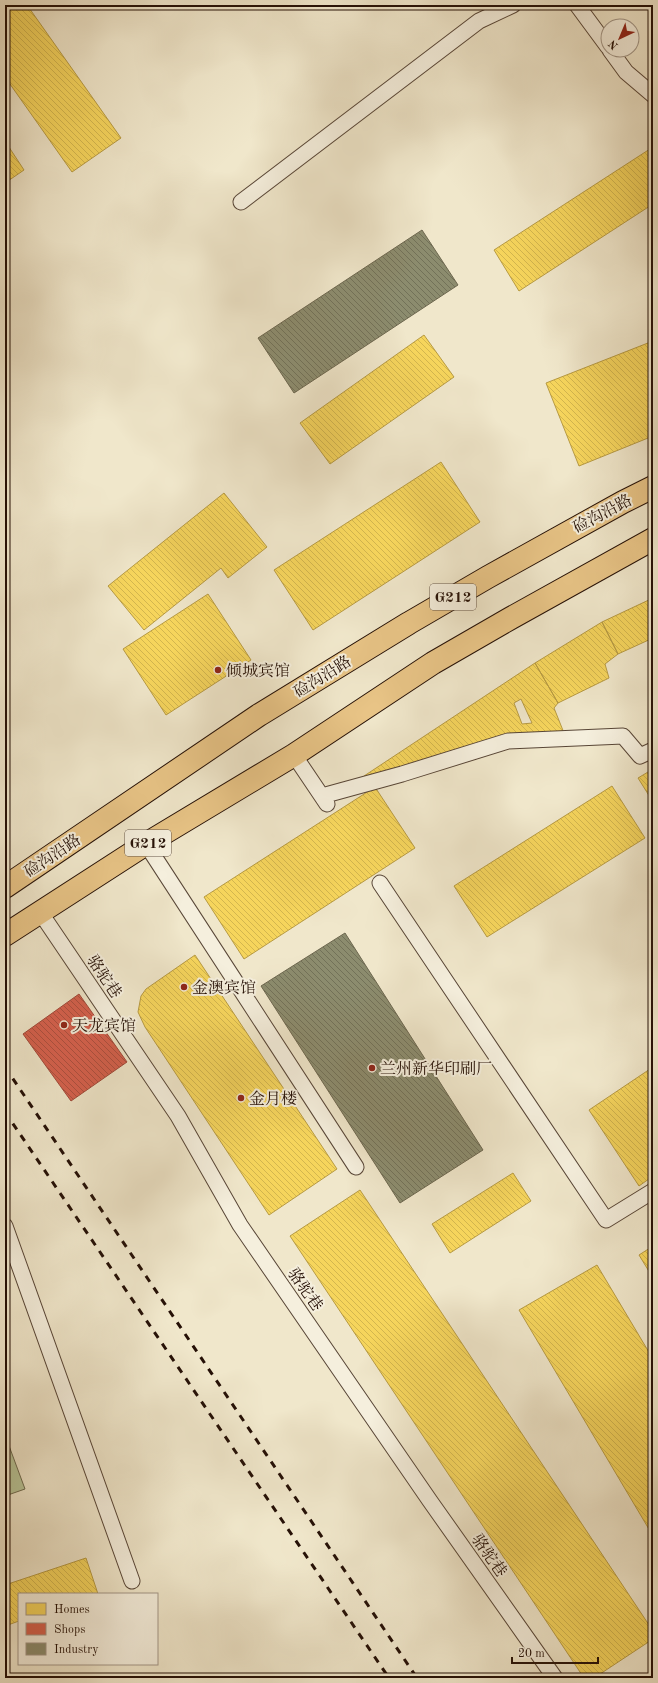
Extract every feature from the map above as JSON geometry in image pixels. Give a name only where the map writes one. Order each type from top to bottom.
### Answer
[{"type":"highway","name":"硷沟沿路","points":[[5,887],[259,715],[488,576],[622,502],[653,487]]},
{"type":"highway","name":"G212","points":[[5,935],[146,844],[294,755],[433,663],[511,618],[653,540]]},
{"type":"lane","points":[[241,202],[479,21],[512,5]]},
{"type":"lane","points":[[577,5],[600,37]]},
{"type":"lane","points":[[616,58],[626,72],[653,95]]},
{"type":"lane","points":[[294,755],[324,801],[402,774],[508,741],[623,736],[640,756],[653,750]]},
{"type":"lane","points":[[146,844],[356,1167]]},
{"type":"lane","points":[[380,883],[606,1220],[653,1191]]},
{"type":"lane","name":"骆驼巷","points":[[40,912],[178,1116],[240,1225],[554,1678]]},
{"type":"lane","points":[[5,1226],[132,1581]]},
{"type":"green space","points":[[5,1435],[25,1489],[5,1496]]},
{"type":"building: Homes","points":[[5,5],[27,5],[121,138],[72,172],[5,77]]},
{"type":"building: Homes","points":[[5,141],[24,170],[5,183]]},
{"type":"building: Homes","points":[[653,147],[653,204],[519,291],[494,250]]},
{"type":"building: Homes","points":[[424,335],[454,377],[330,464],[300,423]]},
{"type":"building: Homes","points":[[653,341],[653,436],[579,466],[546,383]]},
{"type":"building: Homes","points":[[441,462],[480,522],[313,630],[274,570]]},
{"type":"building: Homes","points":[[224,493],[267,547],[228,578],[221,568],[144,630],[108,586]]},
{"type":"building: Homes","points":[[208,594],[251,660],[166,715],[123,649]]},
{"type":"building: Homes","points":[[653,598],[653,638],[618,654],[602,622]]},
{"type":"building: Homes","points":[[602,622],[618,654],[605,664],[609,678],[558,703],[535,663]]},
{"type":"building: Homes","points":[[535,663],[558,703],[554,708],[564,733],[367,778],[364,776]],"holes":[[[521,699],[532,723],[522,724],[514,703]]]},
{"type":"building: Homes","points":[[653,769],[653,802],[638,778]]},
{"type":"building: Homes","points":[[612,786],[645,838],[487,937],[454,886]]},
{"type":"building: Homes","points":[[375,787],[415,848],[244,959],[204,897]]},
{"type":"building: Homes","name":"金月楼","points":[[195,955],[337,1169],[269,1215],[145,1027],[138,1012],[141,996],[146,989]]},
{"type":"building: Homes","points":[[653,1067],[653,1176],[639,1186],[589,1110]]},
{"type":"building: Homes","points":[[513,1173],[531,1201],[450,1253],[432,1224]]},
{"type":"building: Homes","points":[[360,1190],[653,1631],[653,1639],[594,1678],[584,1678],[290,1236]]},
{"type":"building: Homes","points":[[653,1246],[653,1278],[639,1255]]},
{"type":"building: Homes","points":[[597,1265],[653,1359],[653,1536],[519,1310]]},
{"type":"building: Homes","points":[[86,1558],[98,1593],[18,1593],[18,1621],[5,1626],[5,1585]]},
{"type":"building: Shops","points":[[79,994],[127,1062],[71,1101],[23,1034]]},
{"type":"building: Industry","points":[[422,230],[458,285],[294,393],[258,338]]},
{"type":"building: Industry","name":"兰州新华印刷厂","points":[[345,933],[483,1150],[400,1203],[261,986]]},
{"type":"railway","points":[[5,1067],[417,1678]]},
{"type":"railway","points":[[5,1112],[389,1678]]},
{"type":"place","name":"倾城宾馆","points":[[218,670]]},
{"type":"place","name":"金澳宾馆","points":[[184,987]]},
{"type":"place","name":"天龙宾馆","points":[[64,1025]]},
{"type":"place","name":"兰州新华印刷厂","points":[[372,1068]]},
{"type":"place","name":"金月楼","points":[[241,1098]]}]
